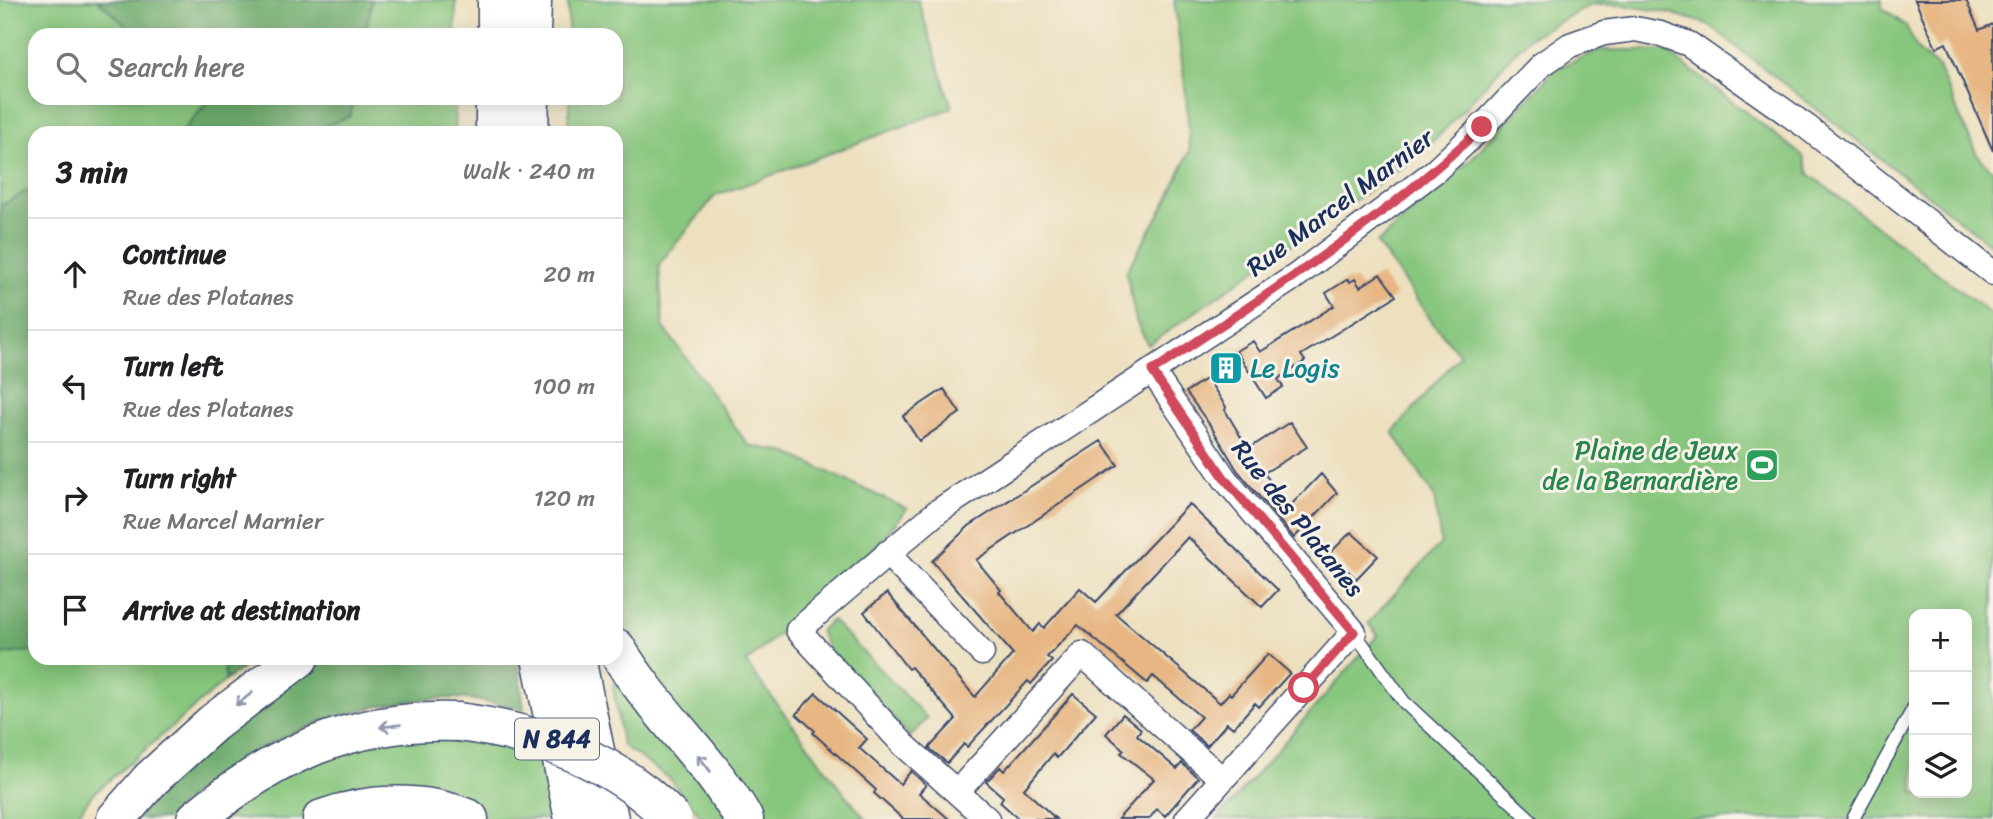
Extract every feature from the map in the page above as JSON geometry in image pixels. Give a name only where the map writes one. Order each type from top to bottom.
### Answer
[{"type":"highway","points":[[496,28],[498,0]]},
{"type":"highway","points":[[531,28],[532,0]]},
{"type":"highway","points":[[495,105],[495,126]]},
{"type":"highway","points":[[529,126],[530,105]]},
{"type":"highway","points":[[623,658],[648,694],[698,754],[744,819]]},
{"type":"highway","points":[[116,819],[151,779],[214,723],[290,665]]},
{"type":"highway","name":"N 844","points":[[542,665],[574,819]]},
{"type":"highway","name":"N 844","points":[[577,665],[608,819]]},
{"type":"highway","points":[[196,819],[268,766],[339,735],[427,721],[493,727],[552,743],[576,753],[629,784],[671,819]]},
{"type":"highway","points":[[322,819],[345,811],[392,805],[435,809],[469,819]]},
{"type":"street","name":"Rue Marcel Marnier","points":[[957,792],[904,745],[798,630],[937,512],[1296,276],[1435,171],[1482,127],[1541,65],[1570,45],[1604,33],[1635,29],[1661,34],[1689,44],[1807,127],[1993,273]]},
{"type":"street","name":"Rue des Platanes","points":[[1152,371],[1225,479],[1354,632],[1187,819]]},
{"type":"street","points":[[887,554],[982,653]]},
{"type":"street","points":[[987,819],[957,792],[1082,654],[1222,779]]},
{"type":"lane","points":[[1354,632],[1404,702],[1530,819]]},
{"type":"lane","points":[[1853,819],[1909,716]]},
{"type":"green space","points":[[0,0],[98,0],[128,28],[28,28],[28,105],[204,105],[187,126],[28,126],[28,191],[0,206]]},
{"type":"green space","points":[[98,0],[372,0],[366,28],[128,28]]},
{"type":"green space","points":[[372,0],[456,0],[455,28],[366,28]]},
{"type":"green space","points":[[568,0],[918,0],[952,108],[715,196],[659,264],[663,326],[748,445],[788,453],[907,509],[881,541],[746,663],[866,819],[703,819],[669,778],[622,745],[613,685],[632,647],[623,630],[623,126],[569,126],[569,105],[623,105],[623,28],[568,28]]},
{"type":"green space","points":[[1174,0],[1882,0],[1882,8],[1906,26],[1918,50],[1938,67],[1977,155],[1993,171],[1993,246],[1707,24],[1667,12],[1621,5],[1591,5],[1528,38],[1425,151],[1148,345],[1136,321],[1126,272],[1168,199],[1190,150]]},
{"type":"green space","name":"Plaine de Jeux de la Bernardière","points":[[1599,50],[1665,50],[1803,156],[1809,174],[1993,316],[1993,819],[1217,819],[1378,635],[1368,623],[1441,543],[1434,496],[1393,432],[1460,355],[1433,323],[1377,243],[1470,160],[1557,68]]},
{"type":"green space","points":[[205,105],[352,105],[350,116],[326,126],[187,126]]},
{"type":"green space","points":[[352,105],[455,105],[454,126],[326,126],[350,116]]},
{"type":"green space","points":[[28,191],[28,651],[0,655],[0,206]]},
{"type":"green space","points":[[832,620],[927,718],[910,737],[828,649],[820,631]]},
{"type":"green space","points":[[28,651],[28,665],[223,665],[226,680],[91,796],[75,819],[0,819],[0,655]]},
{"type":"green space","points":[[223,665],[247,665],[226,680]]},
{"type":"green space","points":[[307,665],[519,665],[524,709],[450,698],[418,700],[355,712],[324,721],[265,746],[211,779],[167,819],[136,819],[161,790]]},
{"type":"green space","points":[[455,732],[537,751],[553,819],[309,812],[299,819],[214,819],[300,765],[380,740]]},
{"type":"building","points":[[1915,0],[1966,0],[1979,30],[1993,24],[1993,151],[1946,43],[1936,48]]},
{"type":"building","points":[[1380,274],[1396,296],[1301,355],[1305,361],[1278,379],[1283,387],[1266,398],[1236,351],[1253,341],[1260,352],[1334,306],[1326,293],[1348,279],[1350,282],[1355,279],[1360,287]]},
{"type":"building","points":[[1207,378],[1248,449],[1290,422],[1307,447],[1264,473],[1289,507],[1321,474],[1337,493],[1294,538],[1237,470],[1186,392]]},
{"type":"building","points":[[944,389],[960,413],[919,441],[903,416]]},
{"type":"building","points":[[1101,441],[1118,465],[976,560],[1001,590],[999,592],[1033,632],[1040,624],[1044,628],[1080,588],[1096,602],[1189,504],[1278,590],[1262,607],[1188,537],[1116,614],[1220,703],[1229,693],[1231,695],[1268,654],[1290,673],[1259,707],[1255,703],[1233,728],[1227,723],[1207,746],[1189,730],[1201,717],[1153,676],[1147,683],[1078,625],[1047,657],[1052,661],[1031,684],[1028,681],[967,747],[964,744],[947,763],[929,748],[956,719],[911,667],[908,669],[864,612],[887,593],[975,697],[1013,654],[932,561],[969,526]]},
{"type":"building","points":[[1351,532],[1378,556],[1356,579],[1330,553]]},
{"type":"building","points":[[816,693],[867,739],[859,748],[900,784],[911,771],[926,785],[919,793],[949,819],[903,819],[874,793],[876,790],[796,714]]},
{"type":"building","points":[[1073,694],[1096,713],[1057,758],[1053,754],[1024,789],[1056,819],[1019,819],[1000,802],[1003,797],[986,782],[1000,767],[1004,771]]},
{"type":"building","points":[[1123,714],[1141,729],[1137,735],[1177,769],[1182,763],[1198,778],[1165,816],[1157,809],[1149,819],[1118,819],[1154,779],[1121,753],[1124,750],[1106,734]]},
{"type":"place","name":"Le Logis","points":[[1226,368]]},
{"type":"place","name":"Plaine de Jeux de la Bernardière","points":[[1762,465]]},
{"type":"route","points":[[1304,688],[1354,632],[1225,479],[1152,371],[1296,276],[1435,171],[1482,127]]}]
